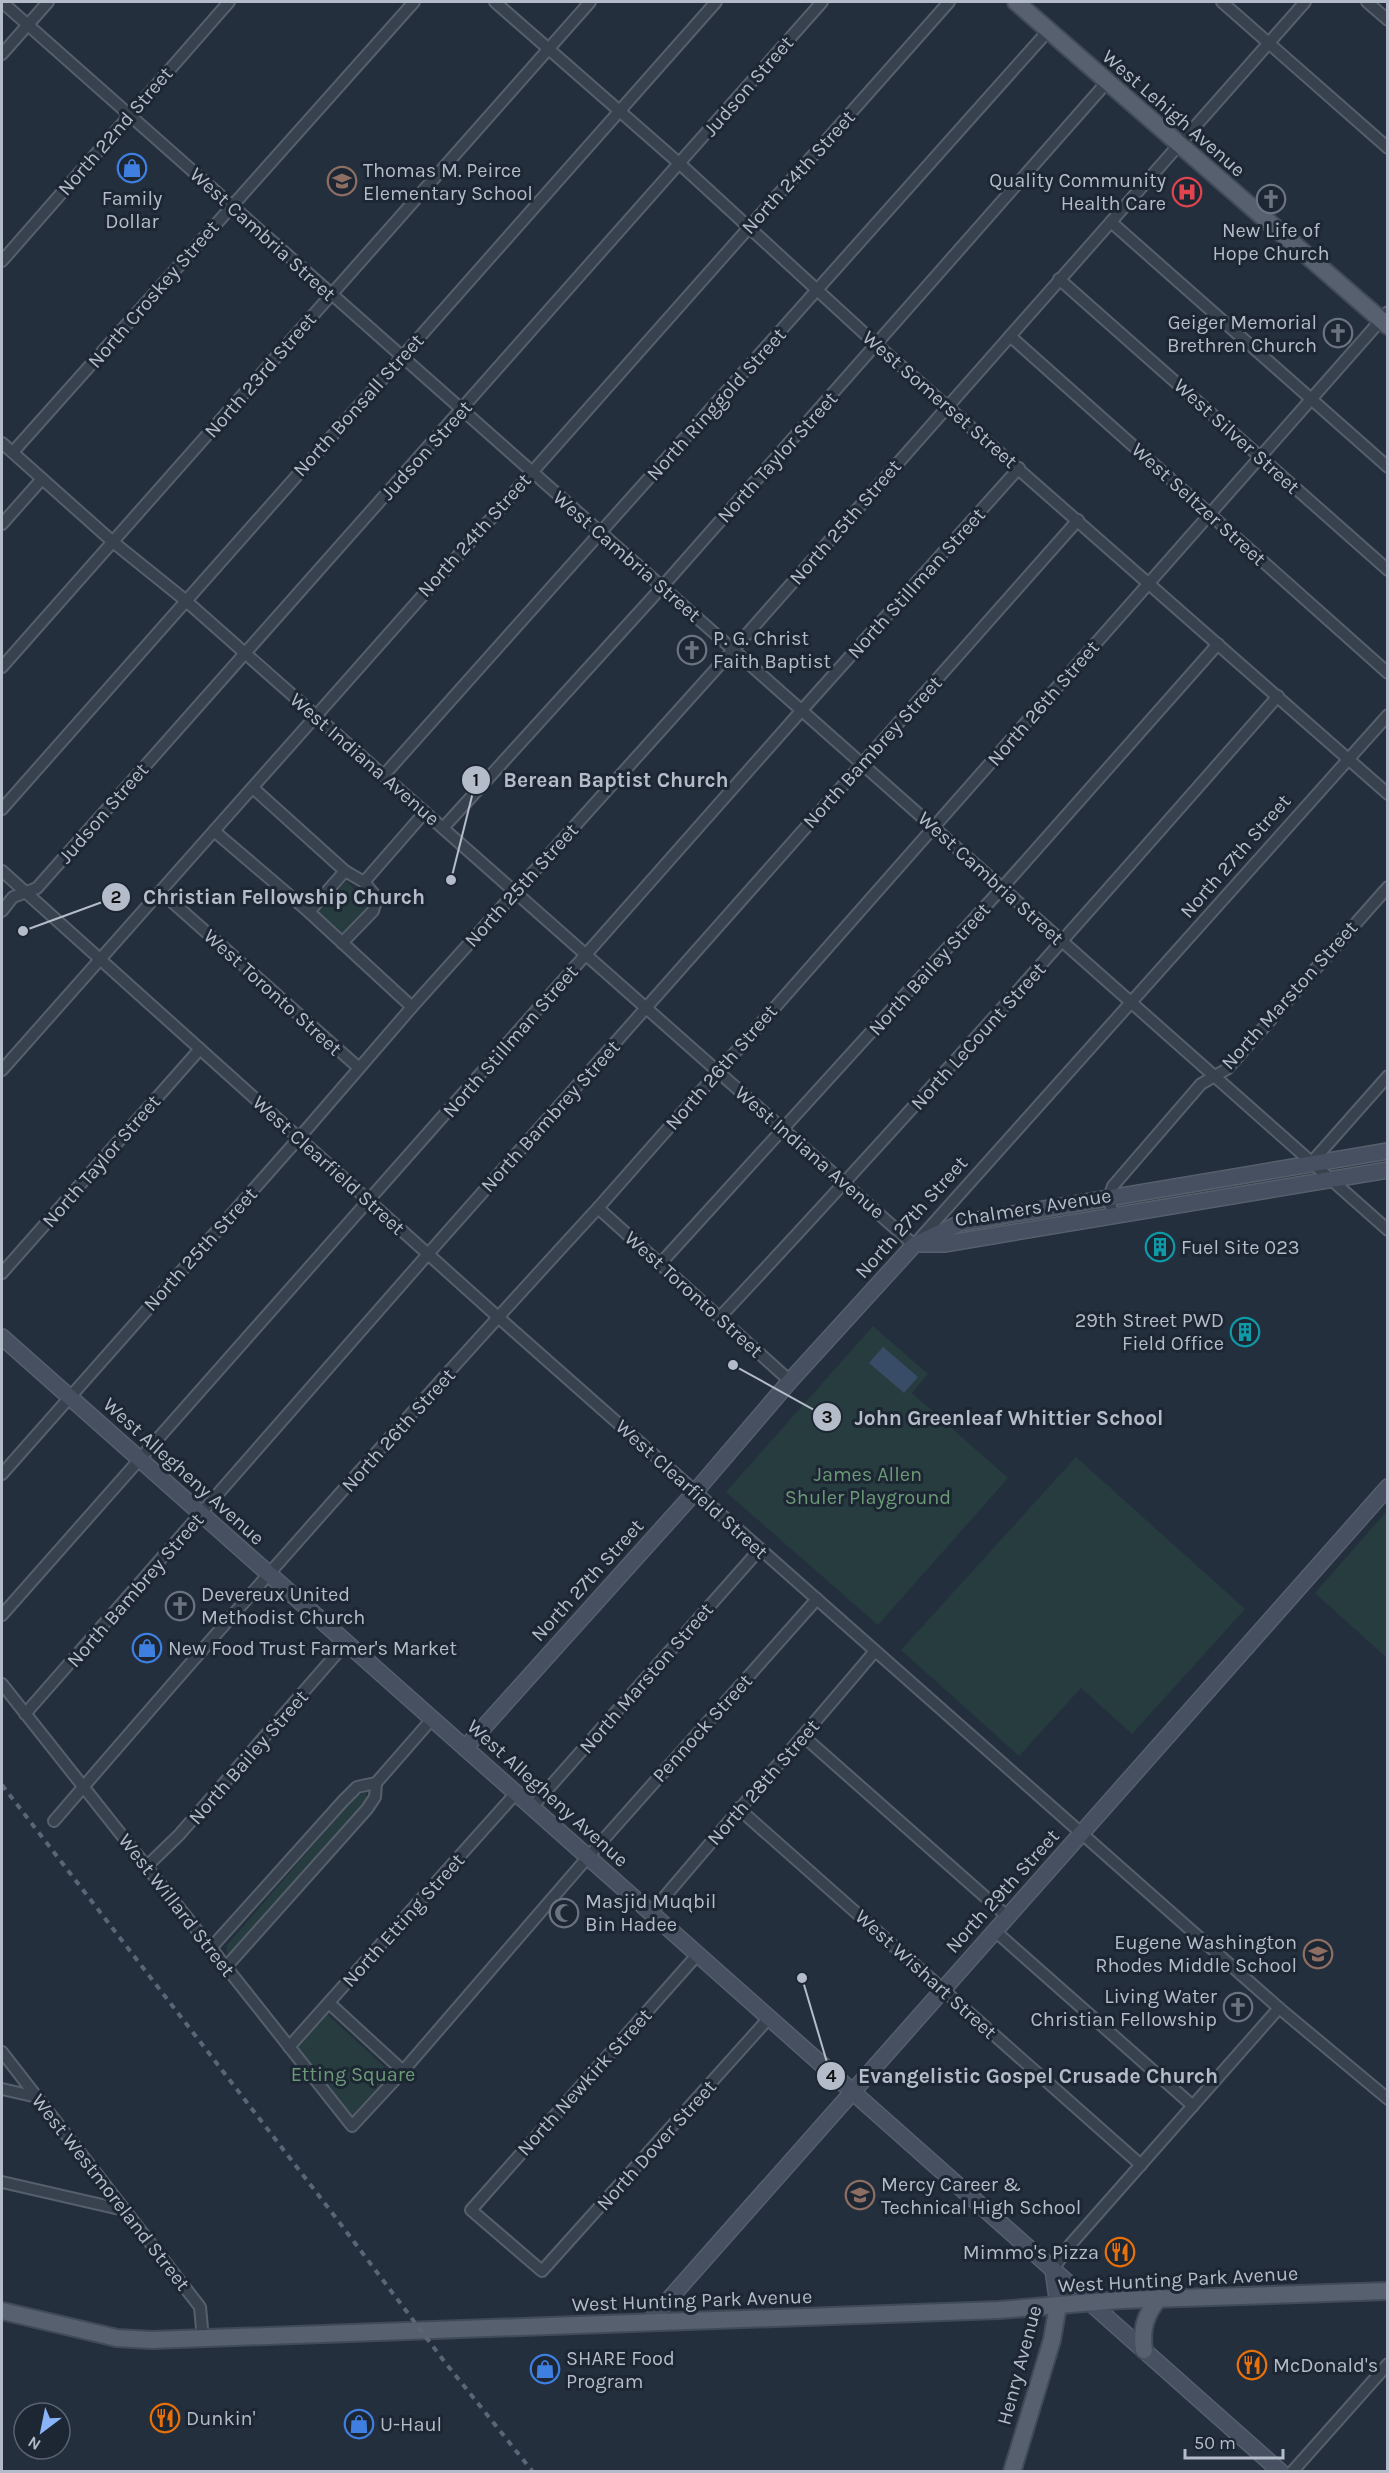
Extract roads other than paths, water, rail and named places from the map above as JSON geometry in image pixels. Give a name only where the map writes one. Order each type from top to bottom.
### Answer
[{"type":"main road","name":"West Lehigh Avenue","points":[[1016,2],[1385,319]]},
{"type":"main road","name":"West Hunting Park Avenue","points":[[2,2311],[128,2339],[203,2339],[999,2310],[1159,2298],[1388,2291]]},
{"type":"main road","points":[[1144,2350],[1143,2323],[1151,2307],[1159,2298]]},
{"type":"main road","name":"Henry Avenue","points":[[1012,2472],[1052,2340],[1058,2305]]},
{"type":"street","name":"West Cambria Street","points":[[2,2],[1388,1230]]},
{"type":"street","points":[[2,54],[48,2]]},
{"type":"street","name":"North 22nd Street","points":[[2,261],[229,2]]},
{"type":"street","name":"North Croskey Street","points":[[13,452],[414,2]]},
{"type":"street","name":"West Somerset Street","points":[[495,2],[680,164],[877,345],[1388,794]]},
{"type":"street","name":"North 23rd Street","points":[[2,668],[590,2]]},
{"type":"street","name":"North Bonsall Street","points":[[2,809],[716,2]]},
{"type":"street","name":"Judson Street","points":[[2,911],[13,897],[37,888],[822,2]]},
{"type":"street","name":"North 24th Street","points":[[2,1070],[949,2]]},
{"type":"street","points":[[1222,2],[1388,148]]},
{"type":"street","name":"North 25th Street","points":[[2,1474],[68,1396],[299,1138],[412,1007],[733,650],[1305,2]]},
{"type":"street","points":[[1367,2],[1388,20]]},
{"type":"street","name":"North Ringgold Street","points":[[384,775],[1048,31]]},
{"type":"street","name":"North Taylor Street","points":[[443,828],[662,587],[1107,82]]},
{"type":"street","points":[[1111,222],[1388,467]]},
{"type":"street","name":"West Silver Street","points":[[1059,279],[1388,570]]},
{"type":"street","name":"North 26th Street","points":[[54,1821],[1209,514],[1385,319]]},
{"type":"street","name":"West Seltzer Street","points":[[1010,336],[1388,673]]},
{"type":"street","name":"West Indiana Avenue","points":[[2,443],[113,542],[185,600],[914,1245]]},
{"type":"street","name":"North Stillman Street","points":[[2,1615],[802,710],[1019,468]]},
{"type":"street","points":[[2,524],[42,479]]},
{"type":"street","name":"North Bambrey Street","points":[[25,1714],[428,1254],[1078,520]]},
{"type":"street","name":"North Bailey Street","points":[[660,1264],[1002,888],[1218,644]]},
{"type":"street","name":"North LeCount Street","points":[[720,1317],[1063,942],[1278,696]]},
{"type":"street","name":"North 27th Street","points":[[465,1748],[695,1492],[790,1381],[1133,1003],[1388,715]]},
{"type":"street","points":[[253,788],[345,871],[364,882],[377,898],[373,911],[342,943]]},
{"type":"street","points":[[364,882],[425,812]]},
{"type":"street","points":[[214,831],[309,912],[412,1007]]},
{"type":"street","name":"West Clearfield Street","points":[[2,871],[695,1492],[1083,1832],[1279,2008],[1388,2100]]},
{"type":"street","points":[[309,912],[345,871]]},
{"type":"street","name":"North Marston Street","points":[[1109,1198],[1113,1186],[1201,1084],[1227,1069],[1388,887]]},
{"type":"street","name":"West Toronto Street","points":[[161,892],[359,1068]]},
{"type":"street","name":"North Taylor Street","points":[[2,1273],[200,1049]]},
{"type":"street","points":[[1311,1163],[1388,1076]]},
{"type":"street","name":"Chalmers Avenue","points":[[914,1245],[960,1223],[1388,1151]]},
{"type":"street","name":"Chalmers Avenue","points":[[914,1245],[944,1244],[1388,1170]]},
{"type":"street","points":[[1109,1198],[1113,1215]]},
{"type":"street","name":"West Toronto Street","points":[[598,1208],[790,1381]]},
{"type":"street","name":"West Allegheny Avenue","points":[[2,1337],[1281,2472]]},
{"type":"street","name":"North 29th Street","points":[[648,2323],[1388,1487]]},
{"type":"street","name":"North Marston Street","points":[[532,1807],[760,1549]]},
{"type":"street","name":"Pennock Street","points":[[588,1857],[817,1599]]},
{"type":"street","name":"North Bailey Street","points":[[147,1867],[179,1835],[346,1643]]},
{"type":"street","name":"North 28th Street","points":[[651,1913],[738,1808],[875,1651]]},
{"type":"street","name":"West Willard Street","points":[[2,1684],[352,2126],[403,2071]]},
{"type":"street","points":[[211,1948],[343,1801],[357,1787],[376,1783],[432,1719]]},
{"type":"street","points":[[803,1736],[1008,1917]]},
{"type":"street","points":[[226,1967],[367,1809],[375,1797],[376,1783]]},
{"type":"street","name":"North Etting Street","points":[[289,2047],[516,1793]]},
{"type":"street","name":"West Wishart Street","points":[[738,1808],[1141,2165]]},
{"type":"street","points":[[329,2003],[403,2071],[588,1857]]},
{"type":"street","points":[[995,1931],[1193,2106]]},
{"type":"street","name":"North Newkirk Street","points":[[542,2271],[471,2210],[698,1954]]},
{"type":"street","points":[[1053,2269],[1067,2249],[1279,2008]]},
{"type":"street","name":"North Dover Street","points":[[542,2271],[769,2018]]},
{"type":"street","name":"West Westmoreland Street","points":[[2,2052],[200,2307],[203,2339]]},
{"type":"street","points":[[2,2089],[37,2097]]},
{"type":"street","points":[[2,2182],[124,2210]]},
{"type":"street","name":"Henry Avenue","points":[[1053,2269],[1058,2305]]},
{"type":"street","points":[[1292,2472],[1388,2364]]},
{"type":"water","points":[[883,1347],[918,1377],[904,1393],[869,1363]]},
{"type":"railway","points":[[2,1785],[444,2361],[533,2472]]},
{"type":"place","name":"Family Dollar","points":[[132,168]]},
{"type":"place","name":"Thomas M. Peirce Elementary School","points":[[342,181]]},
{"type":"place","name":"Quality Community Health Care","points":[[1187,192]]},
{"type":"place","name":"New Life of Hope Church","points":[[1271,199]]},
{"type":"place","name":"Geiger Memorial Brethren Church","points":[[1338,333]]},
{"type":"place","name":"P. G. Christ Faith Baptist","points":[[692,650]]},
{"type":"place","name":"Berean Baptist Church","points":[[451,880]]},
{"type":"place","name":"Christian Fellowship Church","points":[[23,931]]},
{"type":"place","name":"Fuel Site 023","points":[[1160,1247]]},
{"type":"place","name":"29th Street PWD Field Office","points":[[1245,1332]]},
{"type":"place","name":"John Greenleaf Whittier School","points":[[733,1365]]},
{"type":"place","name":"Devereux United Methodist Church","points":[[180,1606]]},
{"type":"place","name":"New Food Trust Farmer's Market","points":[[147,1648]]},
{"type":"place","name":"Masjid Muqbil Bin Hadee","points":[[564,1913]]},
{"type":"place","name":"Eugene Washington Rhodes Middle School","points":[[1318,1954]]},
{"type":"place","name":"Evangelistic Gospel Crusade Church","points":[[802,1978]]},
{"type":"place","name":"Living Water Christian Fellowship","points":[[1238,2007]]},
{"type":"place","name":"Mercy Career & Technical High School","points":[[860,2195]]},
{"type":"place","name":"Mimmo's Pizza","points":[[1120,2252]]},
{"type":"place","name":"McDonald's","points":[[1252,2365]]},
{"type":"place","name":"SHARE Food Program","points":[[545,2369]]},
{"type":"place","name":"Dunkin'","points":[[165,2418]]},
{"type":"place","name":"U-Haul","points":[[359,2424]]},
{"type":"park label","name":"James Allen Shuler Playground","points":[[868,1486]]},
{"type":"park label","name":"Etting Square","points":[[353,2074]]}]
